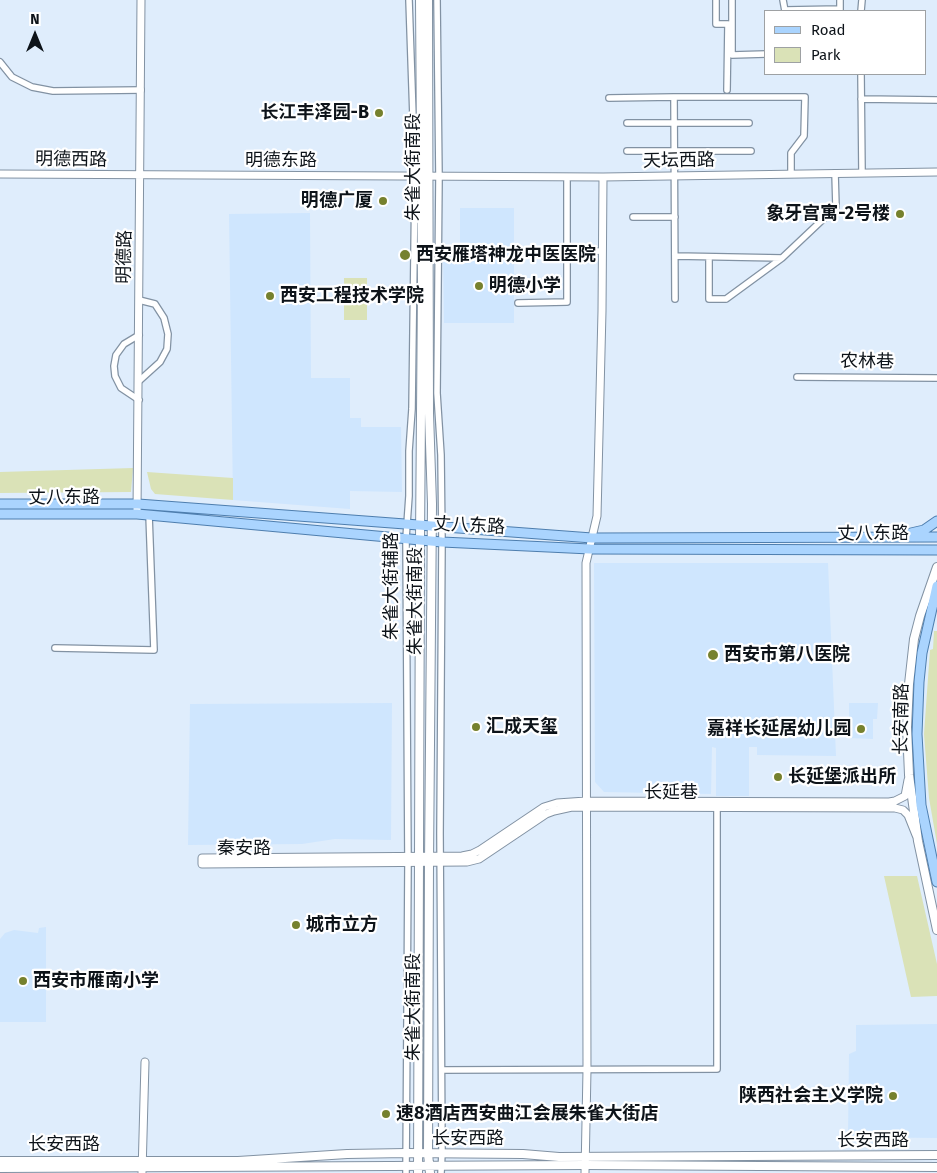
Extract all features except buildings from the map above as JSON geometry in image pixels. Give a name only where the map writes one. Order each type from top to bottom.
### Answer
[{"type":"main road","name":"朱雀大街南段","points":[[418,1170],[420,1154],[418,860],[422,177],[420,0]]},
{"type":"main road","name":"朱雀大街南段","points":[[428,0],[422,177],[432,525],[428,1154],[430,1170]]},
{"type":"main road","name":"丈八东路","points":[[0,504],[138,504],[592,538],[937,537]]},
{"type":"main road","name":"丈八东路","points":[[0,514],[138,514],[442,542],[590,549],[937,550]]},
{"type":"main road","points":[[884,537],[924,530],[937,521]]},
{"type":"main road","points":[[937,567],[920,616],[910,668],[907,727],[909,775],[918,840],[937,930]]},
{"type":"main road","name":"长安南路","points":[[937,586],[921,661],[917,734],[921,805],[937,882]]},
{"type":"main road","name":"长安西路","points":[[0,1161],[142,1167],[347,1154],[406,1153],[585,1165],[937,1168]]},
{"type":"main road","name":"长安西路","points":[[0,1168],[142,1167],[441,1170],[937,1154]]},
{"type":"street","name":"明德路","points":[[138,514],[141,0]]},
{"type":"street","name":"朱雀大街辅路","points":[[406,1170],[408,860],[406,538],[422,177],[409,0]]},
{"type":"street","points":[[437,0],[439,177],[437,393],[441,455],[442,526],[441,1170]]},
{"type":"street","points":[[716,0],[716,24],[728,24],[727,90]]},
{"type":"street","points":[[732,0],[732,55],[764,54]]},
{"type":"street","points":[[840,0],[840,10]]},
{"type":"street","points":[[0,62],[12,77],[32,87],[54,91],[141,90]]},
{"type":"street","points":[[861,75],[862,172]]},
{"type":"street","points":[[609,98],[805,96],[804,136],[791,153],[791,174]]},
{"type":"street","points":[[674,97],[675,299]]},
{"type":"street","points":[[861,99],[937,100]]},
{"type":"street","points":[[627,123],[749,123]]},
{"type":"street","points":[[628,151],[750,151]]},
{"type":"street","name":"天坛西路","points":[[422,177],[603,177],[937,172]]},
{"type":"street","points":[[709,256],[709,299],[726,299],[782,258],[836,207],[835,173]]},
{"type":"street","name":"明德西路","points":[[0,174],[141,176]]},
{"type":"street","name":"明德东路","points":[[141,176],[422,177]]},
{"type":"street","points":[[585,1165],[587,1070],[586,563],[597,516],[603,177]]},
{"type":"street","points":[[518,303],[566,302],[567,181]]},
{"type":"street","points":[[632,217],[675,217]]},
{"type":"street","points":[[567,252],[602,251]]},
{"type":"street","points":[[675,256],[782,258]]},
{"type":"street","points":[[139,381],[160,362],[167,349],[168,334],[164,318],[155,304],[140,300]]},
{"type":"street","points":[[138,400],[121,388],[115,376],[114,366],[116,355],[124,344],[139,335]]},
{"type":"street","name":"农林巷","points":[[797,377],[937,378]]},
{"type":"street","points":[[55,648],[154,650],[150,515]]},
{"type":"street","name":"长延巷","points":[[586,804],[889,802],[905,796],[909,775]]},
{"type":"street","name":"长延巷","points":[[418,860],[440,860],[472,854],[544,807],[566,802],[717,808],[900,809],[908,815],[918,840]]},
{"type":"street","points":[[442,1070],[717,1070],[717,808]]},
{"type":"street","name":"秦安路","points":[[408,860],[202,864],[202,858],[418,860]]},
{"type":"street","points":[[142,1167],[145,1062]]},
{"type":"shaded area","name":"明德小学","points":[[460,208],[514,208],[514,323],[444,323],[443,249],[460,249]]},
{"type":"shaded area","name":"西安工程技术学院","points":[[310,213],[311,378],[350,378],[350,418],[361,418],[361,427],[401,427],[402,492],[350,491],[350,509],[233,500],[229,214]]},
{"type":"shaded area","name":"西安市第八医院","points":[[594,563],[828,563],[836,756],[757,755],[757,747],[749,747],[749,796],[716,796],[716,748],[712,747],[711,794],[604,792],[595,782]]},
{"type":"shaded area","points":[[392,703],[391,840],[335,839],[302,844],[188,845],[190,704]]},
{"type":"shaded area","name":"嘉祥长延居幼儿园","points":[[849,703],[878,703],[877,719],[873,719],[873,739],[849,738]]},
{"type":"shaded area","name":"西安市雁南小学","points":[[46,927],[46,1022],[0,1022],[0,939],[5,933],[14,930],[38,933],[39,928]]},
{"type":"shaded area","name":"陕西社会主义学院","points":[[937,1024],[937,1138],[848,1137],[849,1054],[856,1051],[856,1025]]},
{"type":"green space","points":[[344,278],[367,278],[367,320],[344,320]]},
{"type":"green space","points":[[133,468],[131,492],[0,493],[0,472]]},
{"type":"green space","points":[[147,472],[233,478],[233,500],[155,494],[151,489]]},
{"type":"green space","points":[[934,631],[937,631],[937,844],[929,798],[924,734],[930,650],[933,649]]},
{"type":"green space","points":[[884,876],[917,876],[937,964],[937,996],[911,997]]},
{"type":"place","name":"长江丰泽园-B","points":[[379,113]]},
{"type":"place","name":"明德广厦","points":[[383,201]]},
{"type":"place","name":"象牙宫寓-2号楼","points":[[900,214]]},
{"type":"place","name":"西安雁塔神龙中医医院","points":[[405,255]]},
{"type":"place","name":"明德小学","points":[[479,286]]},
{"type":"place","name":"西安工程技术学院","points":[[270,296]]},
{"type":"place","name":"西安市第八医院","points":[[713,655]]},
{"type":"place","name":"汇成天玺","points":[[476,727]]},
{"type":"place","name":"嘉祥长延居幼儿园","points":[[861,729]]},
{"type":"place","name":"长延堡派出所","points":[[778,777]]},
{"type":"place","name":"城市立方","points":[[296,925]]},
{"type":"place","name":"西安市雁南小学","points":[[23,981]]},
{"type":"place","name":"陕西社会主义学院","points":[[893,1096]]},
{"type":"place","name":"速8酒店西安曲江会展朱雀大街店","points":[[386,1114]]}]
